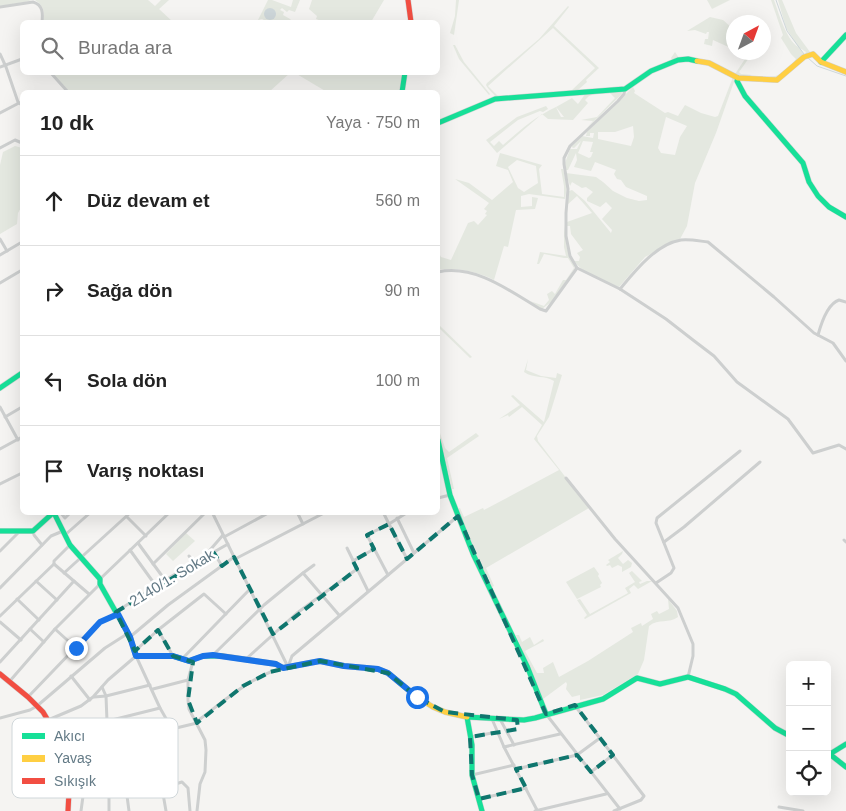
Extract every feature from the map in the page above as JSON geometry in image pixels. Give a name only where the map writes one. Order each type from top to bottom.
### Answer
[{"type":"street","points":[[408,0],[411,20]]},
{"type":"street","points":[[0,7],[33,2],[42,8],[42,20]]},
{"type":"street","points":[[821,62],[846,35]]},
{"type":"street","points":[[0,54],[20,102]]},
{"type":"street","points":[[846,72],[821,62],[812,54],[804,57],[777,80],[738,78],[709,63],[688,59],[678,60],[651,71],[625,90],[618,101],[570,146],[564,158],[568,189],[566,236],[570,256],[577,268],[620,289],[666,319],[714,356],[738,382],[788,419],[813,453],[839,445],[846,449]]},
{"type":"street","points":[[0,66],[20,60]]},
{"type":"street","points":[[52,75],[63,90]]},
{"type":"street","points":[[402,90],[405,75]]},
{"type":"street","points":[[738,78],[737,81],[745,96],[803,163],[807,176],[822,202],[830,210],[846,217]]},
{"type":"street","points":[[440,122],[495,99],[625,90]]},
{"type":"street","points":[[0,113],[20,104]]},
{"type":"street","points":[[0,148],[15,140],[20,142]]},
{"type":"street","points":[[0,239],[6,251]]},
{"type":"street","points":[[620,289],[644,261],[666,246],[679,240],[708,242],[818,335],[833,343],[846,360]]},
{"type":"street","points":[[0,255],[20,243]]},
{"type":"street","points":[[440,272],[453,270],[488,278],[540,310],[546,310],[577,268]]},
{"type":"street","points":[[0,283],[20,271]]},
{"type":"street","points":[[818,335],[820,325],[834,302],[839,300],[846,302]]},
{"type":"street","points":[[0,388],[20,374]]},
{"type":"street","points":[[0,407],[18,440],[0,449]]},
{"type":"street","points":[[5,418],[20,408]]},
{"type":"street","points":[[440,448],[450,495],[458,516],[474,556],[527,666],[546,714],[606,794],[620,809]]},
{"type":"street","points":[[656,583],[674,570],[656,522],[657,518],[740,451]]},
{"type":"street","points":[[664,542],[760,462]]},
{"type":"street","points":[[440,467],[444,465]]},
{"type":"street","points":[[0,484],[20,474]]},
{"type":"street","points":[[566,478],[615,539],[678,608],[692,639],[693,656],[688,677]]},
{"type":"street","points":[[440,498],[450,495]]},
{"type":"street","points":[[0,531],[33,531],[52,515]]},
{"type":"street","points":[[55,515],[70,545],[82,557],[100,581],[166,718]]},
{"type":"street","points":[[0,588],[55,533],[64,533],[87,515]]},
{"type":"street","points":[[9,682],[100,581],[167,515]]},
{"type":"street","points":[[153,564],[203,515]]},
{"type":"street","points":[[215,515],[273,634],[286,667]]},
{"type":"street","points":[[203,558],[224,536],[264,515]]},
{"type":"street","points":[[298,515],[303,524]]},
{"type":"street","points":[[0,718],[30,710],[37,706],[105,648],[128,636],[222,566],[320,515]]},
{"type":"street","points":[[384,515],[406,559]]},
{"type":"street","points":[[388,575],[367,535],[402,515]]},
{"type":"street","points":[[286,667],[292,656],[458,516]]},
{"type":"street","points":[[64,573],[127,517],[146,536]]},
{"type":"street","points":[[397,518],[414,553]]},
{"type":"street","points":[[0,551],[20,531]]},
{"type":"street","points":[[33,531],[42,545]]},
{"type":"street","points":[[138,543],[165,580]]},
{"type":"street","name":"2140/1. Sokak","points":[[28,697],[100,622],[117,613],[165,580],[228,544]]},
{"type":"street","points":[[0,616],[54,564],[54,561],[70,545]]},
{"type":"street","points":[[347,548],[368,591]]},
{"type":"street","points":[[354,561],[374,549]]},
{"type":"street","points":[[130,550],[156,586]]},
{"type":"street","points":[[214,553],[222,566]]},
{"type":"street","points":[[188,556],[194,563]]},
{"type":"street","points":[[54,564],[89,594]]},
{"type":"street","points":[[213,655],[260,609],[314,565]]},
{"type":"street","points":[[246,658],[321,595],[357,569]]},
{"type":"street","points":[[303,573],[339,615]]},
{"type":"street","points":[[36,581],[57,600]]},
{"type":"street","points":[[0,662],[74,581]]},
{"type":"street","points":[[183,658],[250,589]]},
{"type":"street","points":[[53,718],[81,706],[91,698],[158,630],[204,594],[226,614]]},
{"type":"street","points":[[17,599],[39,620]]},
{"type":"street","points":[[0,622],[21,640]]},
{"type":"street","points":[[30,629],[44,642]]},
{"type":"street","points":[[55,629],[76,648]]},
{"type":"street","points":[[158,630],[173,656]]},
{"type":"street","points":[[135,654],[173,656],[183,658],[192,665],[188,680],[189,708],[205,740],[206,750],[205,772],[200,784],[196,811]]},
{"type":"street","points":[[189,661],[213,655],[246,658],[286,667]]},
{"type":"street","points":[[178,728],[197,723],[243,686],[270,672],[320,661],[344,666],[378,669],[388,673],[411,693],[433,707],[467,717],[492,719],[524,720],[574,705],[603,699],[637,678],[660,684],[688,677],[730,691],[775,728],[786,734]]},
{"type":"street","points":[[0,674],[28,697],[46,718]]},
{"type":"street","points":[[71,676],[91,698]]},
{"type":"street","points":[[152,689],[188,680]]},
{"type":"street","points":[[91,698],[150,685]]},
{"type":"street","points":[[102,687],[106,696],[108,718]]},
{"type":"street","points":[[574,705],[644,796],[641,800],[614,811]]},
{"type":"street","points":[[117,718],[160,708]]},
{"type":"street","points":[[467,717],[472,745],[472,775],[482,811]]},
{"type":"street","points":[[492,719],[536,811],[606,794]]},
{"type":"street","points":[[500,719],[514,745]]},
{"type":"street","points":[[470,737],[497,732]]},
{"type":"street","points":[[504,747],[560,734]]},
{"type":"street","points":[[472,775],[577,755],[600,738]]},
{"type":"street","points":[[831,752],[846,744]]},
{"type":"street","points":[[591,772],[614,755]]},
{"type":"street","points":[[831,755],[846,767]]},
{"type":"street","points":[[178,782],[185,783],[188,788],[190,811]]},
{"type":"street","points":[[479,800],[526,788]]},
{"type":"street","points":[[68,798],[68,811]]},
{"type":"street","points":[[81,811],[83,798]]},
{"type":"street","points":[[109,798],[109,811]]},
{"type":"street","points":[[127,798],[129,811]]},
{"type":"street","points":[[164,798],[166,811]]},
{"type":"street","points":[[779,807],[804,811]]},
{"type":"highlighted area","points":[[458,516],[546,714],[575,705],[613,755],[591,772],[577,755],[516,769],[526,788],[479,799],[472,775],[470,737],[518,729],[517,720],[445,712],[417,697],[388,673],[320,661],[270,672],[243,686],[197,723],[188,700],[193,662],[173,656],[158,630],[135,651],[116,612],[214,553],[222,566],[234,557],[273,634],[357,569],[353,561],[374,549],[367,535],[389,524],[407,559]]},
{"type":"shaded area","points":[[0,0],[29,0],[31,1],[0,6]]},
{"type":"shaded area","points":[[35,0],[148,0],[155,6],[161,0],[169,0],[159,9],[171,20],[43,20],[43,10]]},
{"type":"shaded area","points":[[268,0],[291,7],[293,0],[300,0],[295,12],[289,10],[287,12],[282,8],[280,10],[284,12],[283,15],[291,20],[258,20]]},
{"type":"shaded area","points":[[312,0],[384,0],[372,20],[319,20],[309,9]]},
{"type":"shaded area","points":[[456,0],[459,0],[454,35],[450,33],[455,16]]},
{"type":"shaded area","points":[[707,0],[730,0],[712,9]]},
{"type":"shaded area","points":[[771,0],[774,0],[786,32],[798,47],[786,28],[778,0],[782,0],[796,33],[810,52],[805,54],[806,52],[800,48],[804,55],[786,70],[796,59],[781,38],[783,35]]},
{"type":"shaded area","points":[[568,6],[554,26],[599,68],[578,90],[557,93],[572,90],[595,68],[553,28],[488,86],[498,96],[550,92],[551,94],[496,98],[487,87],[487,83],[539,39]]},
{"type":"shaded area","points":[[270,8],[276,14],[270,20],[264,14]]},
{"type":"shaded area","points":[[710,17],[723,20],[726,23],[726,46],[713,40],[712,46],[704,44],[705,39],[708,39],[709,32],[706,34],[695,30],[687,31]]},
{"type":"shaded area","points":[[453,45],[455,45],[464,62],[489,95],[459,59]]},
{"type":"shaded area","points":[[675,52],[679,58],[704,60],[735,74],[744,60],[748,60],[739,72],[752,75],[740,77],[704,61],[672,60],[671,58]]},
{"type":"shaded area","points":[[785,71],[775,79],[755,76],[769,77]]},
{"type":"shaded area","points":[[54,75],[288,75],[271,90],[68,90]]},
{"type":"shaded area","points":[[298,75],[403,75],[400,90],[324,90]]},
{"type":"shaded area","points":[[733,77],[735,79],[716,133],[695,183],[687,226],[680,239],[645,257],[619,287],[595,277],[578,266],[574,261],[579,261],[580,257],[577,253],[583,250],[571,234],[570,226],[567,226],[567,222],[592,213],[577,196],[567,205],[569,191],[572,190],[585,201],[611,233],[612,230],[602,219],[612,208],[606,202],[600,207],[587,201],[587,198],[593,192],[586,187],[582,188],[572,182],[570,186],[566,173],[596,177],[613,191],[627,198],[639,201],[647,200],[647,196],[626,187],[614,174],[616,170],[595,162],[591,171],[574,167],[577,160],[576,153],[568,170],[566,170],[565,163],[570,149],[577,149],[581,141],[574,148],[571,147],[582,136],[593,138],[594,133],[586,136],[587,132],[633,87],[634,93],[665,113],[668,112],[678,116],[685,105],[701,113],[715,117],[718,116]],"holes":[[[666,117],[687,126],[680,137],[675,155],[661,153],[658,148]],[[633,126],[634,137],[631,146],[598,139],[598,132],[615,132]],[[583,141],[593,142],[590,152],[593,152],[591,157],[589,158],[578,153]]]},
{"type":"shaded area","points":[[621,91],[622,94],[586,129],[593,121],[581,120],[597,117],[615,98],[610,93],[589,96],[585,100],[588,103],[573,120],[548,119],[542,114],[572,98],[578,104],[586,93]]},
{"type":"shaded area","points":[[546,106],[548,109],[518,120],[490,142],[494,146],[499,141],[503,145],[540,116],[497,153],[486,140],[517,117]]},
{"type":"shaded area","points":[[15,146],[20,147],[20,210],[17,224],[0,234],[0,165],[3,152]]},
{"type":"shaded area","points":[[500,153],[542,165],[539,169],[542,194],[564,197],[561,169],[563,169],[567,187],[565,199],[529,194],[521,196],[521,207],[532,206],[532,197],[538,198],[535,209],[516,210],[508,247],[504,246],[494,280],[467,271],[440,270],[440,255],[451,260],[468,223],[474,221],[478,225],[487,215],[485,214],[487,211],[484,209],[489,203],[455,179],[469,183],[492,200],[513,182],[508,170],[496,166]],"holes":[[[517,160],[536,166],[538,183],[524,192],[518,188],[508,167]]]},
{"type":"shaded area","points":[[564,225],[567,248],[575,268],[551,302],[542,309],[530,301],[544,306],[549,300],[547,294],[552,291],[555,294],[563,280],[566,280],[574,268],[568,258],[544,254],[539,264],[537,264],[540,252],[566,256]]},
{"type":"shaded area","points":[[440,326],[472,357],[470,358],[440,329]]},
{"type":"shaded area","points":[[528,359],[526,370],[541,376],[556,378],[557,373],[562,375],[549,417],[537,436],[538,441],[589,508],[486,568],[494,586],[492,587],[457,509],[460,508],[464,517],[483,508],[484,510],[559,470],[534,439],[542,425],[522,407],[509,417],[508,415],[499,419],[520,405],[511,396],[513,395],[544,422],[554,381],[532,376],[524,372]]},
{"type":"shaded area","points":[[440,433],[445,448],[449,452],[476,433],[479,436],[447,458],[454,489],[452,489]]},
{"type":"shaded area","points":[[186,533],[195,541],[173,561],[166,554]]},
{"type":"shaded area","points":[[623,551],[618,558],[623,564],[628,560],[632,563],[631,567],[622,572],[622,567],[618,565],[612,568],[610,565],[606,565],[610,562],[608,560]]},
{"type":"shaded area","points":[[594,567],[599,574],[598,576],[602,583],[601,587],[577,599],[566,582]]},
{"type":"shaded area","points":[[632,571],[642,581],[639,582],[640,584],[652,581],[638,589],[634,585],[629,589],[631,593],[584,618],[587,615],[577,600],[580,599],[590,614],[628,593],[625,588],[635,582],[629,573]]},
{"type":"shaded area","points":[[668,599],[677,611],[678,617],[656,622],[649,626],[644,660],[638,674],[603,695],[580,700],[580,695],[572,697],[566,689],[566,682],[543,699],[516,635],[519,635],[522,642],[530,637],[534,645],[543,639],[544,641],[525,651],[537,673],[544,673],[543,668],[553,662],[559,677],[633,632],[631,628],[641,623],[642,626],[653,619],[651,614],[657,611],[659,614],[669,609]]},
{"type":"waterway","points":[[776,0],[787,31],[804,54]]},
{"type":"waterway","points":[[807,57],[817,66],[846,76]]},
{"type":"traffic: fast","points":[[821,62],[846,35]]},
{"type":"traffic: fast","points":[[440,122],[495,99],[625,89],[651,71],[678,60],[688,59],[697,61]]},
{"type":"traffic: fast","points":[[402,90],[405,75]]},
{"type":"traffic: fast","points":[[738,78],[737,81],[745,96],[803,163],[809,182],[818,196],[829,207],[846,217]]},
{"type":"traffic: fast","points":[[0,388],[20,374]]},
{"type":"traffic: fast","points":[[440,449],[450,495],[474,556],[527,666],[546,714]]},
{"type":"traffic: fast","points":[[0,531],[33,531],[51,515]]},
{"type":"traffic: fast","points":[[55,515],[70,545],[100,579],[100,584],[130,637],[136,656],[173,656],[189,661],[203,656],[222,656]]},
{"type":"traffic: fast","points":[[482,811],[472,775],[472,745],[467,717],[524,720],[603,699],[637,678],[660,684],[688,677],[736,694],[775,728],[786,734]]},
{"type":"traffic: fast","points":[[831,753],[846,744]]},
{"type":"traffic: fast","points":[[831,755],[846,767]]},
{"type":"traffic: slow","points":[[697,61],[709,63],[738,78],[777,80],[804,57],[813,54],[821,62],[846,72]]},
{"type":"traffic: slow","points":[[222,656],[276,664],[283,668],[320,661],[344,666],[378,669],[388,673],[417,697],[433,707],[467,717]]},
{"type":"traffic: jam","points":[[408,0],[411,20]]},
{"type":"traffic: jam","points":[[0,674],[28,697],[47,718]]},
{"type":"traffic: jam","points":[[68,811],[69,798]]},
{"type":"route","points":[[76,648],[100,622],[118,614],[130,637],[136,656],[173,656],[189,661],[213,655],[246,658],[276,664],[283,668],[320,661],[344,666],[378,669],[388,673],[417,697]]}]
